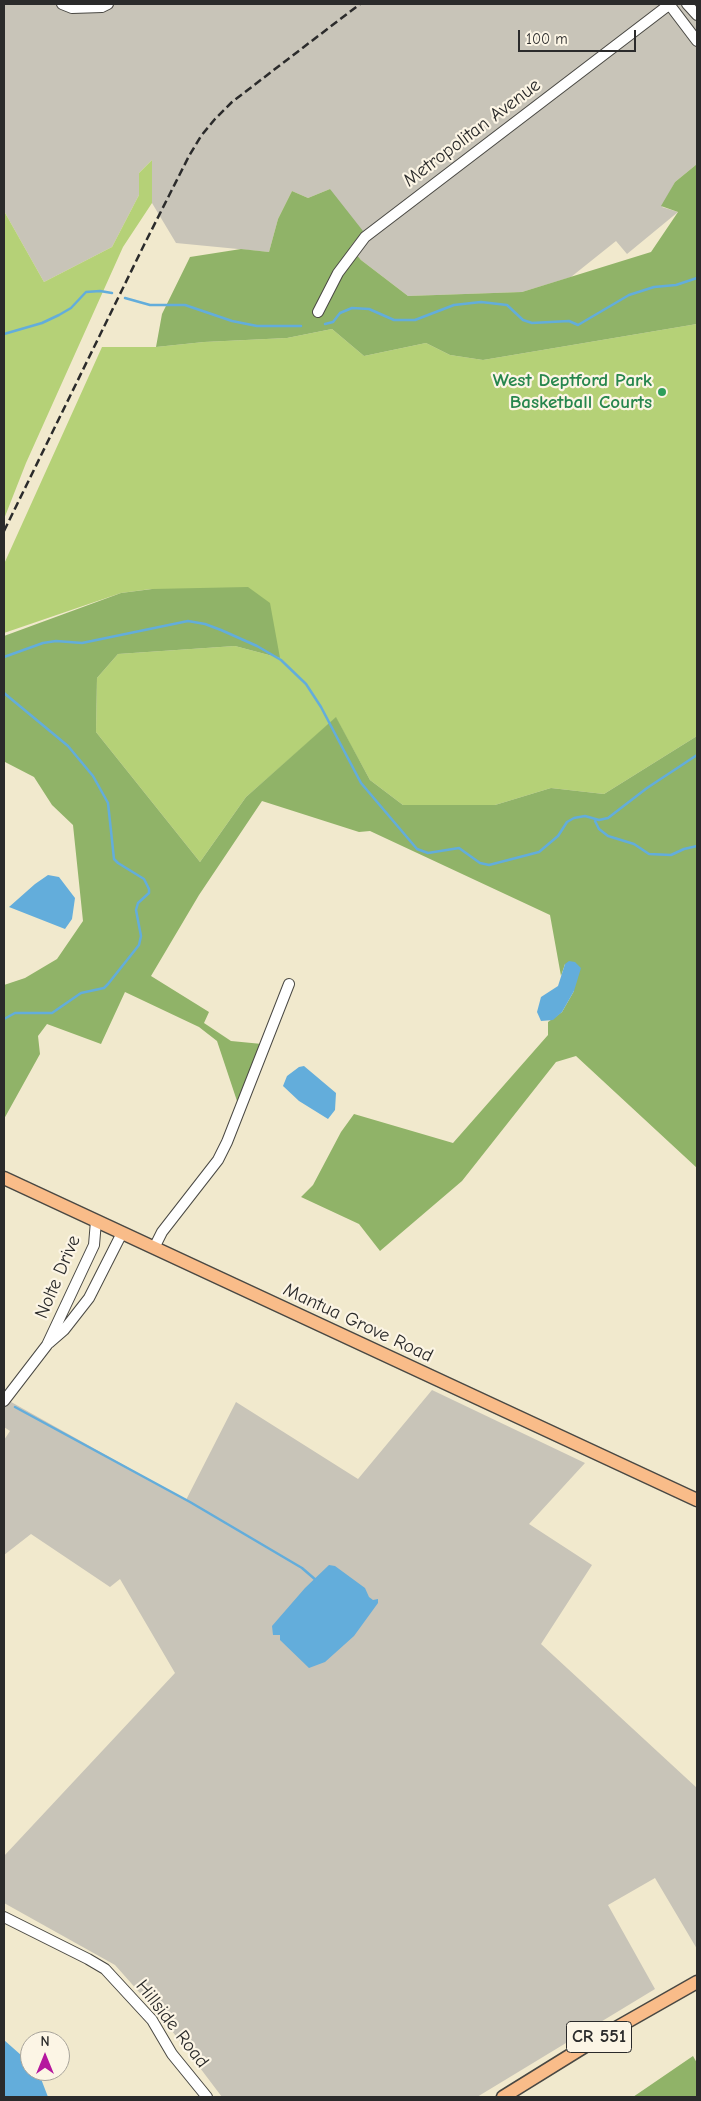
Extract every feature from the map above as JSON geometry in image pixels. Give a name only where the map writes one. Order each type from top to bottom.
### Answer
[{"type":"main road","name":"Mantua Grove Road","points":[[4,1178],[697,1500]]},
{"type":"main road","name":"CR 551","points":[[503,2097],[595,2040],[697,1982]]},
{"type":"street","points":[[62,4],[72,8],[102,7],[108,4]]},
{"type":"street","points":[[669,4],[697,41]]},
{"type":"street","name":"Metropolitan Avenue","points":[[318,312],[338,273],[365,237],[669,4]]},
{"type":"street","points":[[688,4],[697,15]]},
{"type":"street","points":[[154,1248],[162,1232],[218,1160],[228,1142],[290,984]]},
{"type":"street","name":"Nolte Drive","points":[[4,1401],[46,1345],[94,1245],[96,1221]]},
{"type":"street","name":"Nolte Drive","points":[[46,1345],[64,1330],[89,1298],[122,1233]]},
{"type":"street","name":"Hillside Road","points":[[4,1917],[80,1954],[105,1969],[152,2020],[172,2054],[207,2097]]},
{"type":"shaded area","points":[[4,4],[697,4],[697,164],[675,182],[662,207],[678,212],[627,254],[616,241],[571,277],[522,292],[408,296],[361,260],[350,247],[330,189],[308,198],[292,191],[278,219],[269,252],[176,243],[152,203],[152,160],[139,173],[139,195],[112,247],[44,282],[4,211]]},
{"type":"shaded area","points":[[432,1390],[585,1463],[529,1524],[592,1565],[541,1644],[697,1788],[697,1949],[655,1878],[608,1905],[655,1989],[477,2097],[222,2097],[163,2019],[115,1965],[4,1903],[4,1856],[175,1673],[120,1579],[110,1587],[31,1534],[4,1555],[4,1440],[10,1431],[4,1427],[4,1398],[186,1500],[236,1402],[358,1479]]},
{"type":"green space","points":[[152,160],[152,203],[123,247],[26,463],[4,519],[4,211],[44,282],[112,247],[139,195],[139,173]]},
{"type":"green space","points":[[697,164],[697,324],[483,360],[450,355],[426,343],[364,356],[332,329],[287,338],[204,342],[156,347],[162,314],[190,257],[241,249],[269,252],[278,219],[292,191],[308,198],[330,189],[363,231],[350,247],[361,260],[408,296],[522,292],[651,252],[678,212],[661,206],[675,182]]},
{"type":"green space","points":[[697,324],[697,736],[604,794],[551,788],[495,805],[403,805],[370,780],[336,718],[246,797],[200,862],[96,732],[97,678],[118,654],[235,646],[280,658],[178,590],[151,589],[121,593],[4,633],[4,564],[102,347],[156,347],[204,342],[287,338],[332,329],[364,356],[426,343],[450,355],[483,360]]},
{"type":"green space","points":[[248,587],[270,603],[280,658],[235,646],[118,654],[97,678],[96,732],[200,862],[246,797],[336,717],[370,780],[403,805],[495,805],[551,788],[604,794],[697,736],[697,1168],[576,1056],[556,1062],[462,1181],[380,1251],[359,1224],[301,1197],[313,1185],[341,1132],[354,1114],[453,1143],[548,1035],[548,1022],[562,1012],[574,991],[565,964],[561,976],[550,915],[370,831],[359,832],[262,801],[199,895],[151,976],[209,1012],[204,1023],[231,1041],[262,1044],[238,1104],[217,1041],[199,1027],[125,992],[101,1044],[47,1024],[38,1036],[40,1054],[4,1119],[4,985],[25,978],[57,959],[83,921],[73,825],[52,805],[34,777],[4,763],[4,636],[121,593],[152,589]]},
{"type":"green space","points":[[693,2056],[697,2063],[697,2097],[633,2097]]},
{"type":"water","points":[[48,875],[59,877],[75,898],[72,919],[65,929],[9,907]]},
{"type":"water","points":[[569,961],[575,962],[581,968],[574,991],[562,1012],[553,1020],[541,1021],[537,1012],[541,997],[558,986],[565,964]]},
{"type":"water","points":[[304,1066],[336,1093],[335,1110],[328,1119],[299,1101],[283,1086],[287,1076],[299,1067]]},
{"type":"water","points":[[329,1565],[335,1566],[365,1588],[369,1597],[373,1600],[378,1599],[378,1603],[354,1636],[325,1662],[309,1668],[280,1640],[280,1635],[273,1635],[272,1626],[305,1588]]},
{"type":"water","points":[[4,2040],[20,2054],[20,2081],[42,2081],[48,2097],[4,2097]]},
{"type":"waterway","points":[[325,324],[333,322],[340,313],[352,308],[369,309],[394,320],[415,320],[454,305],[481,302],[507,305],[523,320],[532,323],[569,321],[578,325],[629,295],[654,287],[676,285],[697,278]]},
{"type":"waterway","points":[[4,334],[42,323],[59,315],[71,308],[86,292],[100,291],[112,293]]},
{"type":"waterway","points":[[125,298],[150,305],[185,305],[232,321],[257,326],[301,326]]},
{"type":"waterway","points":[[4,657],[43,643],[56,641],[82,643],[188,621],[205,624],[221,630],[257,646],[281,660],[306,684],[321,707],[361,783],[417,849],[428,853],[459,848],[480,863],[489,865],[539,852],[558,836],[567,822],[574,818],[585,816],[599,820],[608,818],[647,788],[697,755]]},
{"type":"waterway","points":[[4,693],[68,746],[93,776],[108,803],[114,859],[144,879],[149,889],[149,893],[138,903],[136,910],[141,936],[139,945],[104,988],[81,993],[52,1013],[15,1013],[4,1019]]},
{"type":"waterway","points":[[595,821],[599,829],[608,836],[634,844],[649,854],[671,855],[697,846]]},
{"type":"waterway","points":[[15,1407],[190,1502],[302,1568],[317,1581]]},
{"type":"railway","points":[[4,531],[144,245],[201,136],[232,102],[360,4]]},
{"type":"place","name":"West Deptford Park Basketball Courts","points":[[662,392]]}]
